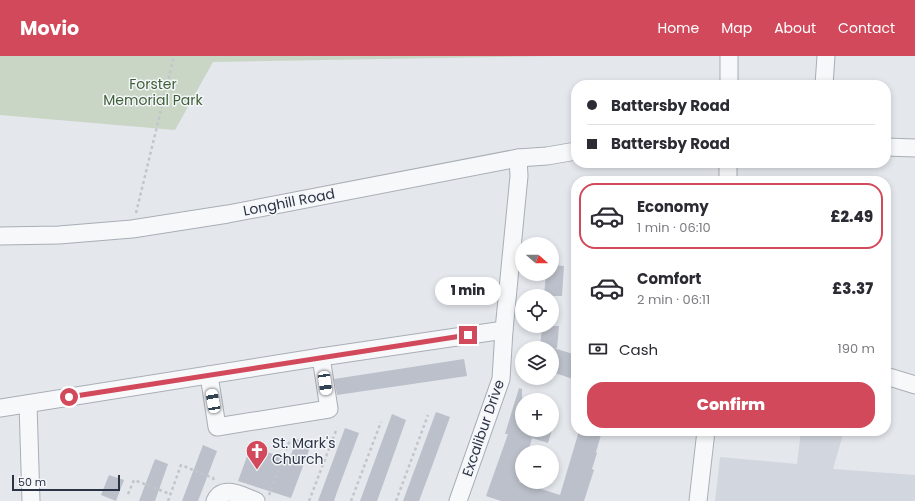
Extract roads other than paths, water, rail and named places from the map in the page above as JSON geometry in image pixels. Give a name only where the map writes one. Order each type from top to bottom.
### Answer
[{"type":"street","points":[[729,80],[730,56]]},
{"type":"street","points":[[824,80],[826,56]]},
{"type":"street","points":[[891,148],[915,148]]},
{"type":"street","name":"Longhill Road","points":[[0,236],[59,235],[132,229],[228,214],[518,158],[547,156],[571,152]]},
{"type":"street","name":"Excalibur Drive","points":[[458,501],[501,379],[504,330],[519,176],[518,158]]},
{"type":"street","points":[[0,408],[321,357],[504,330]]},
{"type":"street","points":[[209,375],[218,426],[329,409],[321,357]]},
{"type":"street","points":[[891,378],[915,385]]},
{"type":"street","points":[[28,404],[31,501]]},
{"type":"street","points":[[698,501],[705,436]]},
{"type":"street","points":[[218,497],[227,491],[256,501]]},
{"type":"place","name":"St. Mark's Church","points":[[257,470]]},
{"type":"park label","name":"Forster Memorial Park","points":[[153,92]]}]
